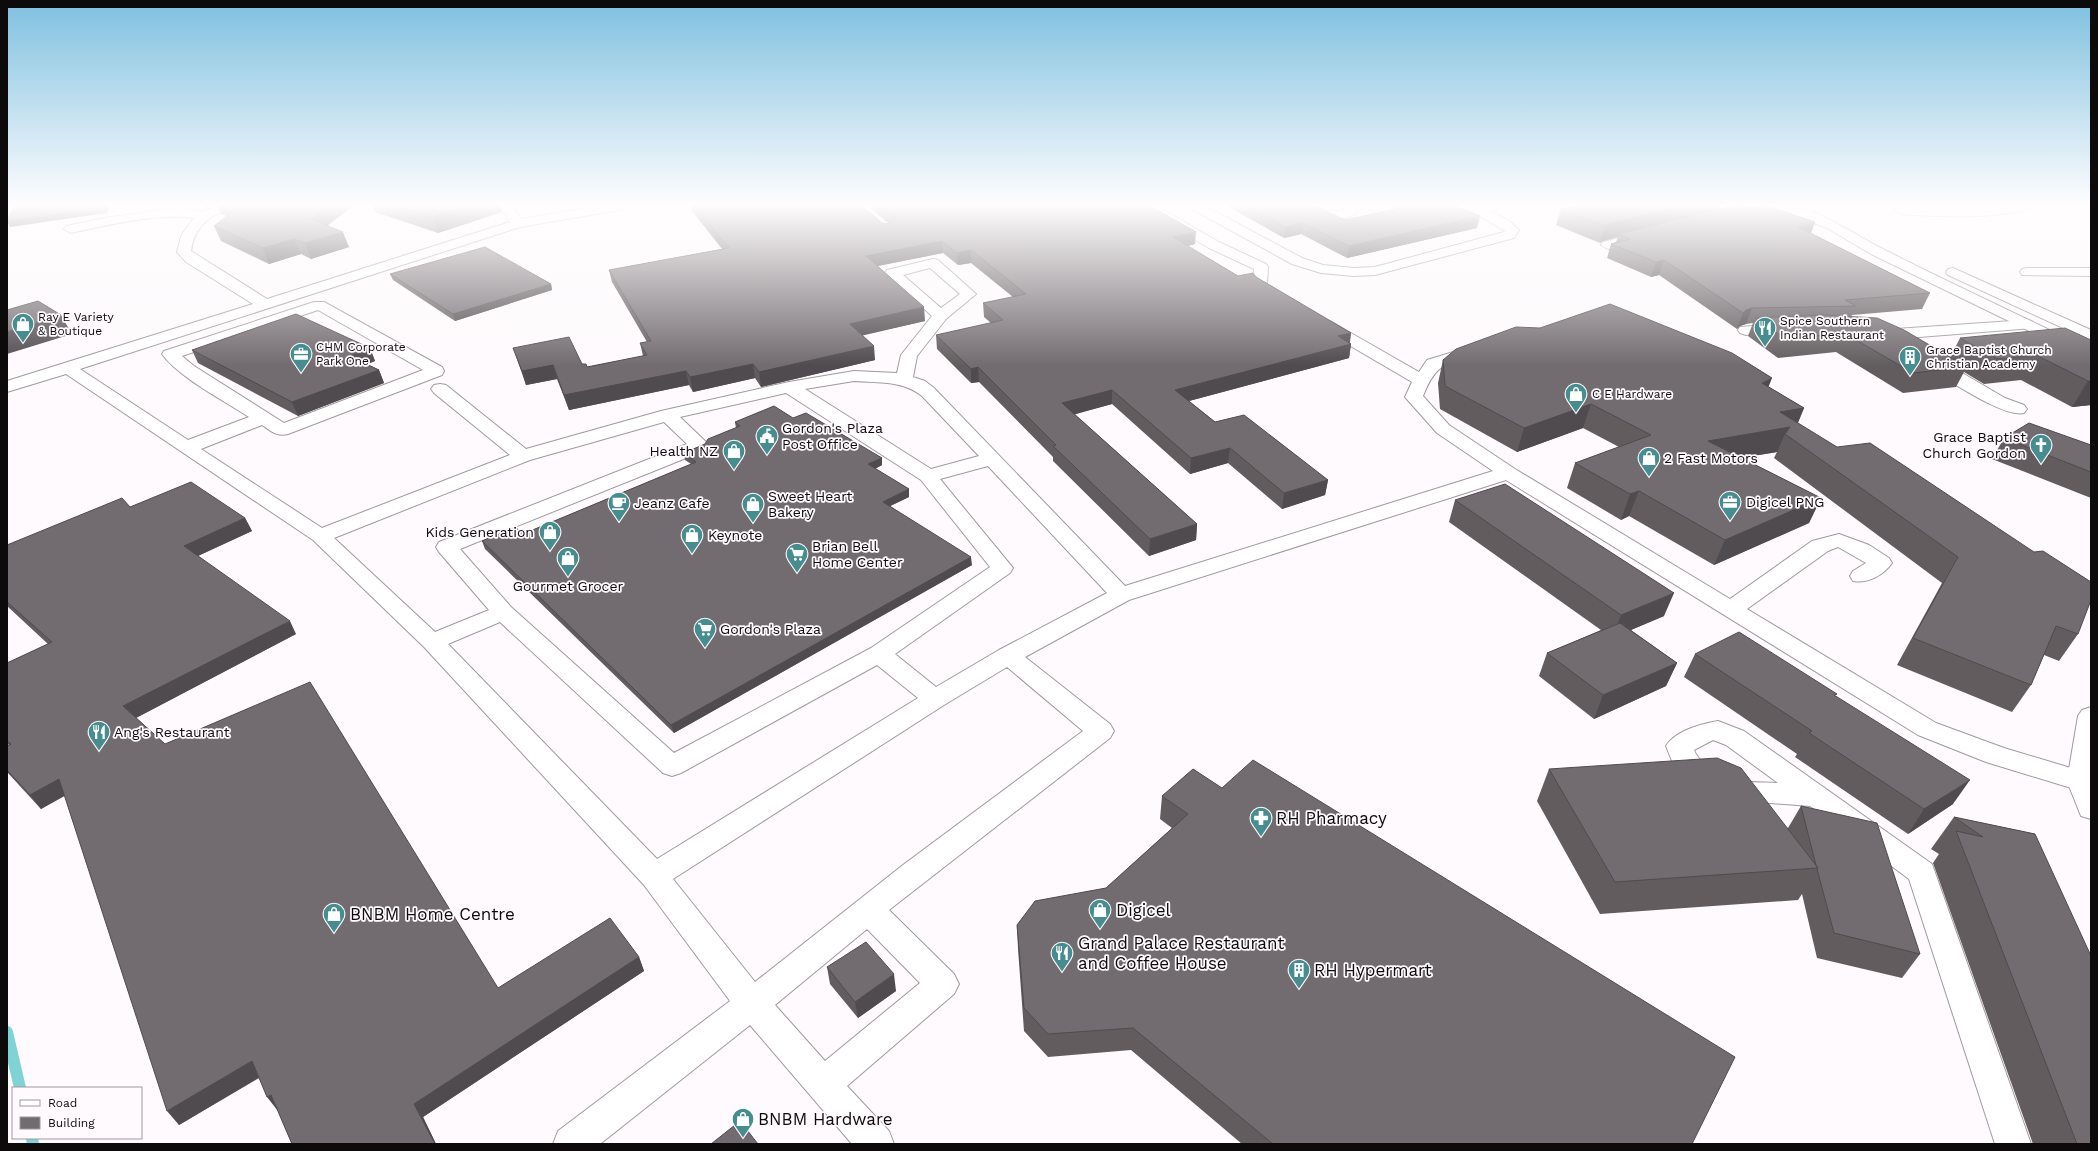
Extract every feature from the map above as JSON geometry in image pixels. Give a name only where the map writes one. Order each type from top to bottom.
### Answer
[{"type":"street","points":[[191,259],[264,304]]},
{"type":"street","points":[[7,387],[408,259]]},
{"type":"street","points":[[1243,259],[1261,267],[1260,286],[1293,306]]},
{"type":"street","points":[[1293,259],[1321,269],[1354,272],[1375,271],[1420,259]]},
{"type":"street","points":[[1892,259],[2091,356]]},
{"type":"street","points":[[904,379],[909,354],[941,316],[969,294],[933,264],[892,273],[941,316]]},
{"type":"street","points":[[1943,267],[2091,336]]},
{"type":"street","points":[[2027,272],[2091,272]]},
{"type":"street","points":[[319,306],[436,371],[282,430],[263,418],[188,370],[170,354],[319,306]]},
{"type":"street","points":[[1314,318],[1421,380]]},
{"type":"street","points":[[1864,332],[1886,336],[2027,325]]},
{"type":"street","points":[[1746,330],[1794,329]]},
{"type":"street","points":[[1886,336],[1999,402],[2018,409]]},
{"type":"street","points":[[1489,346],[1433,364],[1421,380],[1414,397],[1431,418],[1443,429],[1508,473],[1927,729],[1995,755],[2081,781]]},
{"type":"street","points":[[71,367],[73,372],[320,536],[432,642],[654,876],[752,1004],[876,1144]]},
{"type":"street","points":[[320,536],[523,456],[667,415],[789,387],[854,376],[904,379],[919,384],[928,392],[1121,595]]},
{"type":"street","points":[[667,415],[699,446],[447,547],[503,612],[672,766],[879,654],[1002,568],[928,476],[789,387]]},
{"type":"street","points":[[440,389],[523,456]]},
{"type":"street","points":[[188,447],[263,418]]},
{"type":"street","points":[[928,476],[991,459]]},
{"type":"street","points":[[654,876],[935,699],[1008,656],[1121,595],[1508,473]]},
{"type":"street","points":[[1731,609],[1820,546],[1839,540],[1861,550],[1881,563],[1861,576]]},
{"type":"street","points":[[432,642],[503,612]]},
{"type":"street","points":[[879,654],[935,699]]},
{"type":"street","points":[[571,1144],[752,1004],[913,873],[1101,731],[1008,656]]},
{"type":"street","points":[[2091,716],[2081,781],[2091,808]]},
{"type":"street","points":[[1816,796],[1922,872],[2013,1144]]},
{"type":"street","points":[[823,1084],[943,984],[868,910]]},
{"type":"building","points":[[444,259],[506,259],[551,284],[453,314],[390,274]]},
{"type":"building","points":[[671,259],[869,259],[924,307],[850,324],[874,346],[759,372],[753,364],[690,377],[686,371],[564,395],[553,365],[522,371],[513,348],[569,337],[582,364],[586,364],[587,367],[647,355],[640,343],[651,341],[609,270]]},
{"type":"building","points":[[982,259],[1209,259],[1238,276],[1253,273],[1256,277],[1351,333],[1338,336],[1351,344],[1175,390],[1215,422],[1244,415],[1328,480],[1284,493],[1230,448],[1191,458],[1112,390],[1062,403],[1197,524],[1150,539],[1053,446],[1056,445],[978,367],[971,369],[936,335],[1003,320],[983,303],[1026,294]]},
{"type":"building","points":[[1648,259],[1861,259],[1930,293],[1845,300],[1856,306],[1752,308],[1743,313],[1664,260],[1656,262]]},
{"type":"building","points":[[38,301],[61,315],[7,332],[7,310]]},
{"type":"building","points":[[1610,304],[1732,353],[1772,378],[1762,383],[1804,408],[1780,412],[1837,447],[1870,443],[2034,552],[2043,551],[2091,582],[2091,600],[2078,634],[2056,626],[2031,685],[1913,638],[1958,557],[1785,434],[1790,427],[1708,441],[1821,498],[1725,540],[1639,491],[1630,494],[1575,463],[1651,435],[1591,404],[1524,428],[1445,386],[1443,360],[1456,349],[1516,327],[1540,328]]},
{"type":"building","points":[[296,314],[370,348],[349,356],[379,370],[292,402],[192,350]]},
{"type":"building","points":[[1824,315],[1877,318],[1904,330],[1967,367],[1913,373],[1844,333],[1786,339],[1755,318]]},
{"type":"building","points":[[2065,328],[2091,340],[2091,381],[2088,381],[2036,355],[1998,359],[1960,338]]},
{"type":"building","name":"Gordon's Plaza","points":[[774,406],[793,418],[806,413],[882,458],[868,464],[909,489],[883,502],[971,557],[671,725],[482,541],[516,527],[523,534],[696,462],[684,453],[705,444],[708,439],[740,426],[735,422]]},
{"type":"building","points":[[2029,423],[2091,445],[2091,472],[2004,438]]},
{"type":"building","points":[[191,482],[245,518],[184,546],[290,621],[123,706],[165,744],[310,682],[498,988],[610,918],[639,957],[414,1104],[435,1144],[292,1144],[271,1095],[267,1097],[252,1061],[167,1111],[59,779],[30,795],[7,770],[7,746],[11,744],[7,741],[7,663],[52,642],[7,602],[7,545],[122,498],[130,507]]},
{"type":"building","points":[[1505,484],[1674,593],[1621,615],[1455,500]]},
{"type":"building","points":[[1620,623],[1677,663],[1603,695],[1547,653]]},
{"type":"building","points":[[1739,632],[1837,694],[1834,695],[1970,780],[1924,809],[1809,733],[1812,731],[1695,654]]},
{"type":"building","points":[[1717,758],[1741,768],[1818,868],[1615,882],[1549,769]]},
{"type":"building","name":"RH Hypermart","points":[[1253,760],[1735,1057],[1692,1144],[1273,1144],[1133,1028],[1048,1034],[1024,1008],[1017,925],[1035,901],[1106,888],[1188,814],[1162,796],[1193,769],[1222,788]]},
{"type":"building","points":[[1801,806],[1877,823],[1920,954],[1834,933]]},
{"type":"building","points":[[1954,817],[2035,834],[2091,956],[2091,1144],[2077,1144],[1956,831],[1983,837]]},
{"type":"building","points":[[866,942],[894,974],[855,1002],[827,967]]},
{"type":"building","points":[[740,1121],[758,1144],[711,1144]]},
{"type":"waterway","points":[[7,1032],[20,1087]]},
{"type":"waterway","points":[[32,1139],[33,1144]]},
{"type":"place","name":"Ray E Variety & Boutique","points":[[23,344]]},
{"type":"place","name":"Spice Southern Indian Restaurant","points":[[1765,348]]},
{"type":"place","name":"CHM Corporate Park One","points":[[301,374]]},
{"type":"place","name":"Grace Baptist Church Christian Academy","points":[[1910,376]]},
{"type":"place","name":"C E Hardware","points":[[1576,414]]},
{"type":"place","name":"Gordon's Plaza Post Office","points":[[767,456]]},
{"type":"place","name":"Grace Baptist Church Gordon","points":[[2041,464]]},
{"type":"place","name":"Health NZ","points":[[734,470]]},
{"type":"place","name":"2 Fast Motors","points":[[1649,478]]},
{"type":"place","name":"Jeanz Cafe","points":[[619,522]]},
{"type":"place","name":"Digicel PNG","points":[[1730,522]]},
{"type":"place","name":"Sweet Heart Bakery","points":[[753,524]]},
{"type":"place","name":"Kids Generation","points":[[550,552]]},
{"type":"place","name":"Keynote","points":[[692,554]]},
{"type":"place","name":"Brian Bell Home Center","points":[[797,574]]},
{"type":"place","name":"Gourmet Grocer","points":[[568,578]]},
{"type":"place","name":"Gordon's Plaza","points":[[705,648]]},
{"type":"place","name":"Ang's Restaurant","points":[[99,752]]},
{"type":"place","name":"RH Pharmacy","points":[[1261,838]]},
{"type":"place","name":"Digicel","points":[[1100,930]]},
{"type":"place","name":"BNBM Home Centre","points":[[334,934]]},
{"type":"place","name":"Grand Palace Restaurant and Coffee House","points":[[1062,972]]},
{"type":"place","name":"RH Hypermart","points":[[1299,990]]},
{"type":"place","name":"BNBM Hardware","points":[[743,1138]]}]
